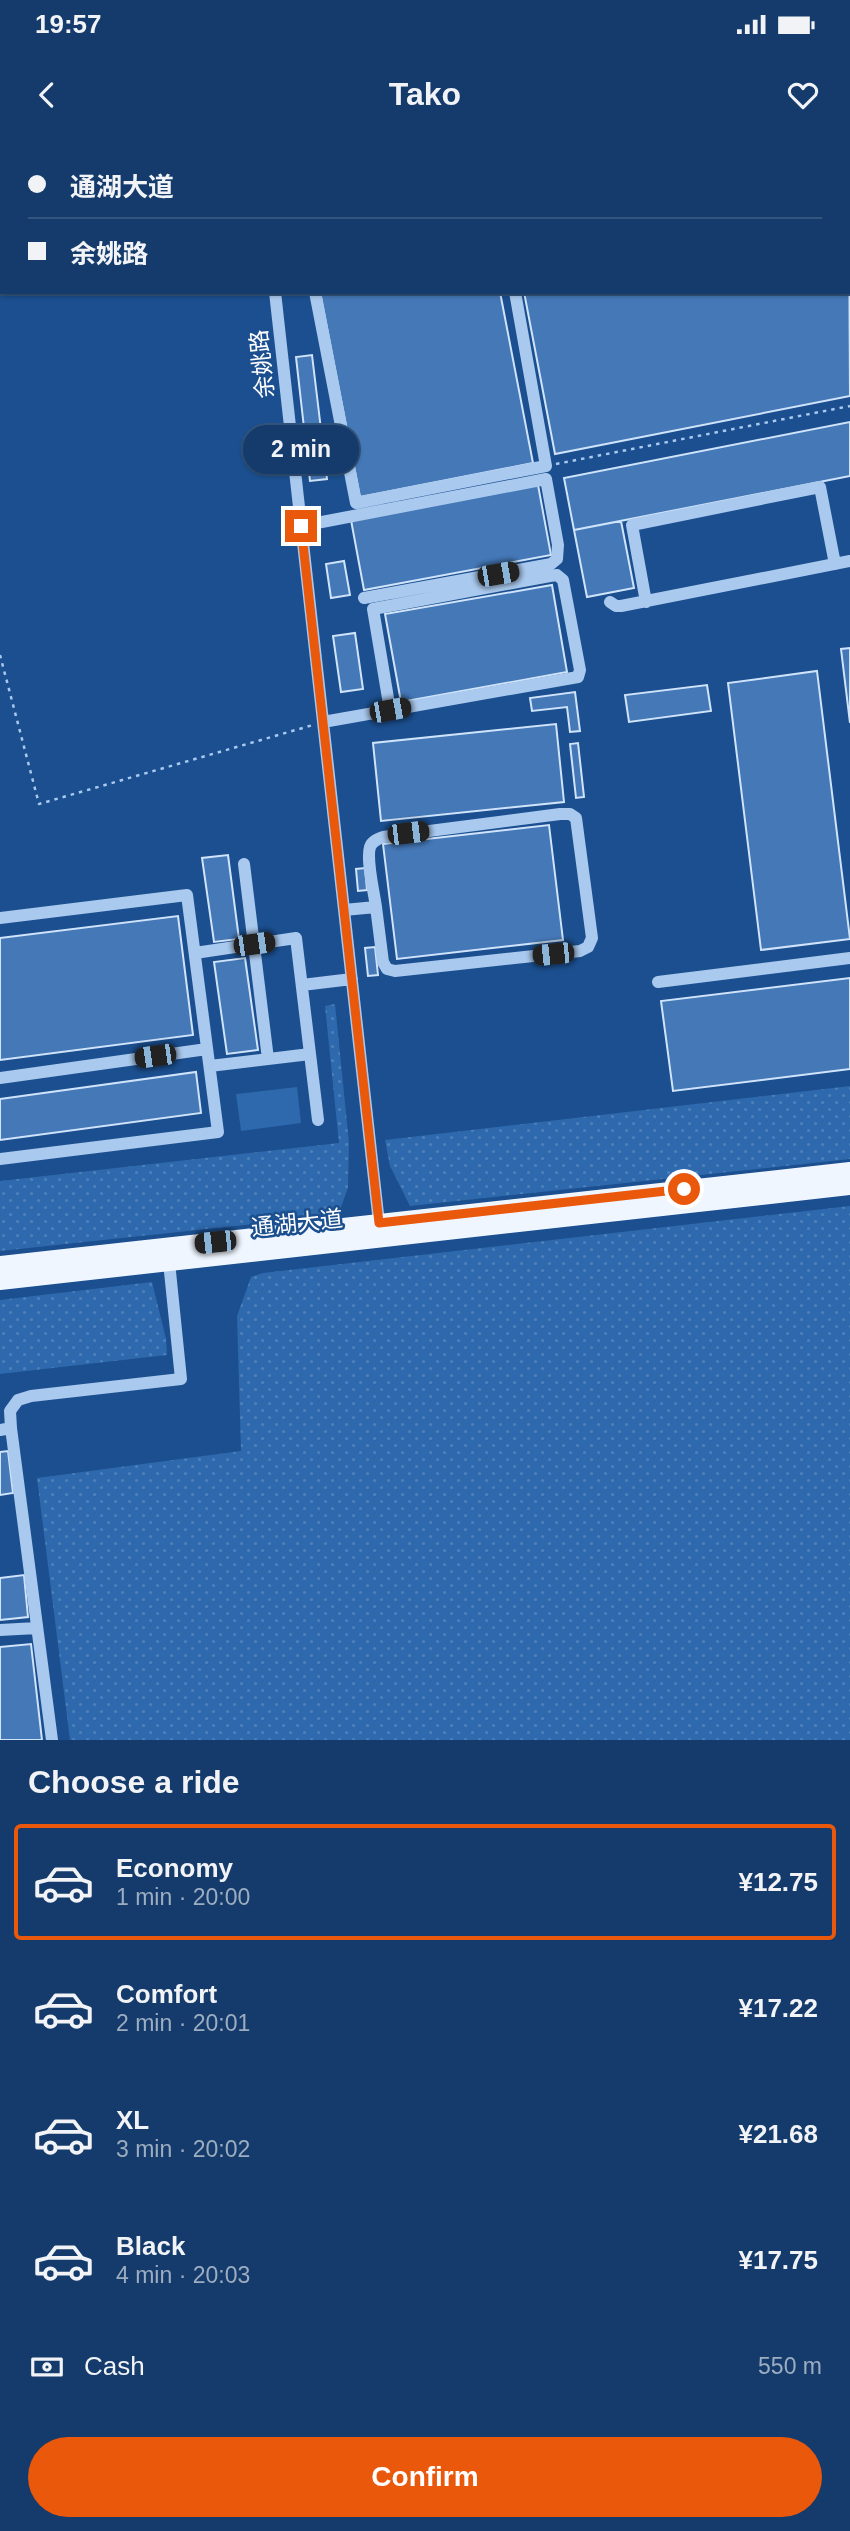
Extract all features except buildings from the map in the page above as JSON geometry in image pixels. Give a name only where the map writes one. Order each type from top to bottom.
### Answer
[{"type":"main road","name":"通湖大道","points":[[0,1265],[850,1171]]},
{"type":"main road","name":"通湖大道","points":[[0,1281],[850,1186]]},
{"type":"street","name":"余姚路","points":[[275,294],[379,1223]]},
{"type":"street","points":[[315,294],[356,503],[546,466],[514,294]]},
{"type":"street","points":[[301,526],[546,479],[558,545],[557,559],[551,564],[364,598]]},
{"type":"street","points":[[646,601],[632,525],[820,487],[835,564]]},
{"type":"street","points":[[610,602],[621,606],[850,561]]},
{"type":"street","points":[[323,722],[578,677],[580,670],[563,580],[557,575],[550,576],[373,609],[390,710]]},
{"type":"street","points":[[560,814],[570,814],[576,818],[592,938],[588,947],[580,951],[395,971],[387,969],[383,962],[376,907],[369,856],[370,847],[375,840],[560,814]]},
{"type":"street","points":[[244,864],[268,1059]]},
{"type":"street","points":[[0,918],[187,895],[218,1132],[0,1159]]},
{"type":"street","points":[[344,910],[376,907]]},
{"type":"street","points":[[195,953],[296,938],[318,1121]]},
{"type":"street","points":[[658,982],[850,958]]},
{"type":"street","points":[[302,985],[352,979]]},
{"type":"street","points":[[0,1077],[207,1049]]},
{"type":"street","points":[[210,1066],[310,1054]]},
{"type":"street","points":[[52,1740],[6,1429],[10,1412],[18,1400],[31,1396],[181,1379],[169,1262]]},
{"type":"street","points":[[0,1630],[37,1628]]},
{"type":"path","points":[[546,466],[850,406]]},
{"type":"path","points":[[0,655],[39,804],[323,722]]},
{"type":"shaded area","points":[[335,1004],[349,1143],[348,1188],[338,1215],[0,1251],[0,1181],[339,1143],[325,1006]]},
{"type":"shaded area","points":[[850,1086],[850,1159],[410,1206],[390,1166],[385,1140]]},
{"type":"shaded area","points":[[297,1087],[301,1123],[241,1131],[236,1094]]},
{"type":"shaded area","points":[[850,1206],[850,1740],[70,1740],[37,1478],[241,1451],[237,1316],[251,1277],[263,1273]]},
{"type":"shaded area","points":[[152,1282],[166,1339],[167,1355],[0,1374],[0,1300]]},
{"type":"route","points":[[301,526],[379,1223],[684,1189]]}]
